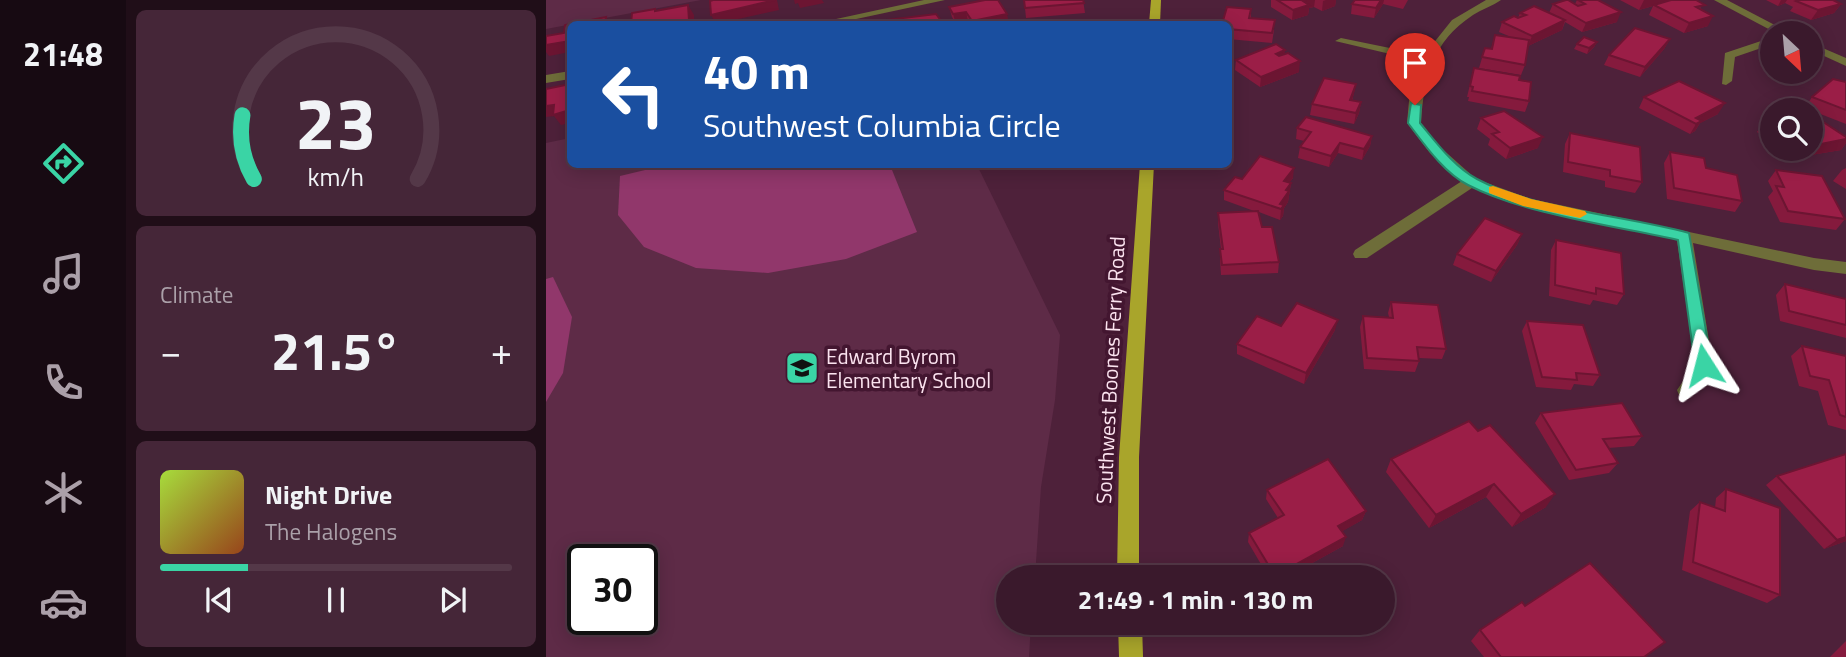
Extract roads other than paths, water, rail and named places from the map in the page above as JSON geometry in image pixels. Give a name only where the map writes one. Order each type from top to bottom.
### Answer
[{"type":"main road","points":[[1155,21],[1156,0]]},
{"type":"main road","name":"Southwest Boones Ferry Road","points":[[1128,565],[1129,457],[1147,168]]},
{"type":"main road","points":[[1130,635],[1131,657]]},
{"type":"street","points":[[834,21],[940,0]]},
{"type":"street","points":[[1496,0],[1460,18],[1443,36],[1428,59],[1416,88],[1414,123],[1435,150],[1471,182],[1528,203],[1814,264],[1846,268]]},
{"type":"street","points":[[1719,0],[1760,21]]},
{"type":"street","points":[[1341,41],[1428,59]]},
{"type":"street","points":[[1726,80],[1728,55],[1760,44]]},
{"type":"street","points":[[1824,52],[1846,62]]},
{"type":"street","points":[[546,79],[567,76]]},
{"type":"street","points":[[1361,254],[1471,182]]},
{"type":"street","points":[[1684,236],[1704,365],[1686,390]]},
{"type":"place","name":"Edward Byrom Elementary School","points":[[802,368]]}]
